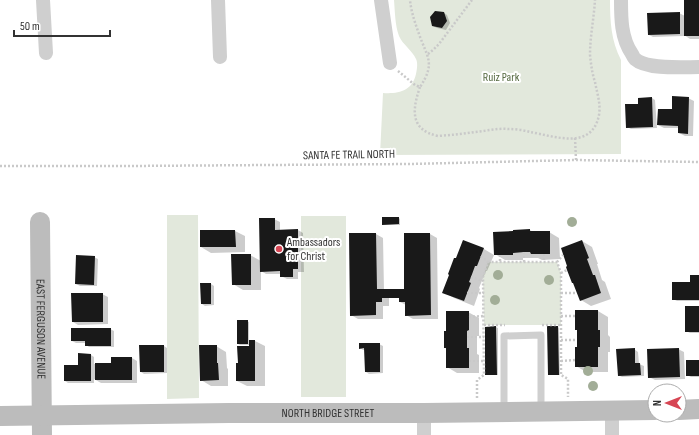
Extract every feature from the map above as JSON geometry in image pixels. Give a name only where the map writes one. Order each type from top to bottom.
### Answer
[{"type":"street","points":[[43,0],[46,53]]},
{"type":"street","points":[[218,0],[220,57]]},
{"type":"street","points":[[381,0],[390,63]]},
{"type":"street","points":[[621,0],[623,29],[627,47],[635,60],[654,66],[699,67]]},
{"type":"street","name":"EAST FERGUSON AVENUE","points":[[40,222],[42,425]]},
{"type":"street","name":"NORTH BRIDGE STREET","points":[[0,416],[42,425],[228,413],[424,413],[647,410]]},
{"type":"street","points":[[687,410],[699,410]]},
{"type":"street","points":[[612,411],[612,435]]},
{"type":"street","points":[[424,413],[424,435]]},
{"type":"lane","points":[[504,412],[504,336],[541,336],[541,412]]},
{"type":"path","points":[[410,0],[419,34],[428,54],[429,60],[426,78],[420,87],[415,100],[414,110],[416,121],[424,131],[438,136],[508,129],[562,138],[575,138],[590,133],[596,125],[599,114],[599,101],[590,54],[595,0]]},
{"type":"path","points":[[428,54],[439,44],[472,0]]},
{"type":"path","points":[[390,63],[415,85],[420,87]]},
{"type":"path","points":[[575,138],[576,160]]},
{"type":"path","name":"SANTA FE TRAIL NORTH","points":[[0,166],[402,164],[576,160],[699,162]]},
{"type":"path","points":[[524,252],[524,262]]},
{"type":"path","points":[[544,254],[544,262]]},
{"type":"path","points":[[500,255],[500,262]]},
{"type":"path","points":[[481,256],[488,262],[557,262],[563,255]]},
{"type":"path","points":[[477,412],[477,380],[484,375],[483,277],[488,262]]},
{"type":"path","points":[[557,262],[561,272],[561,375],[568,379],[569,412]]},
{"type":"path","points":[[561,272],[567,270]]},
{"type":"path","points":[[471,277],[483,281]]},
{"type":"path","points":[[467,293],[484,293]]},
{"type":"path","points":[[561,293],[577,293]]},
{"type":"path","points":[[469,317],[484,316]]},
{"type":"path","points":[[561,316],[575,316]]},
{"type":"path","points":[[467,337],[484,337]]},
{"type":"path","points":[[561,340],[577,340]]},
{"type":"path","points":[[561,360],[575,360]]},
{"type":"path","points":[[469,361],[484,361]]},
{"type":"green space","name":"Ruiz Park","points":[[394,0],[610,0],[612,31],[615,46],[621,60],[621,154],[380,155],[383,93],[399,92],[408,88],[414,80],[417,68],[417,61],[399,36]]},
{"type":"green space","points":[[167,215],[198,215],[199,398],[167,399]]},
{"type":"green space","points":[[301,216],[346,216],[346,397],[301,397]]},
{"type":"green space","points":[[488,262],[557,262],[561,273],[561,325],[484,325],[483,277]]},
{"type":"building","points":[[684,0],[699,0],[699,36],[684,36]]},
{"type":"building","points":[[435,11],[444,12],[447,21],[442,28],[432,26],[430,17]]},
{"type":"building","points":[[680,12],[680,34],[648,35],[647,13]]},
{"type":"building","points":[[672,96],[689,97],[688,134],[678,133],[678,126],[657,125],[658,109],[672,109]]},
{"type":"building","points":[[652,97],[653,127],[626,128],[625,104],[638,104],[638,98]]},
{"type":"building","points":[[382,217],[399,217],[399,224],[382,225]]},
{"type":"building","name":"Ambassadors for Christ","points":[[259,218],[275,218],[275,230],[298,229],[298,269],[293,269],[293,277],[280,277],[280,271],[260,272]]},
{"type":"building","points":[[530,229],[530,231],[550,231],[550,254],[531,254],[530,252],[524,252],[513,253],[513,255],[494,255],[493,232]]},
{"type":"building","points":[[200,230],[235,230],[236,247],[200,247]]},
{"type":"building","points":[[349,233],[376,233],[377,289],[404,289],[404,233],[430,233],[431,315],[405,316],[405,302],[399,302],[399,298],[382,298],[382,302],[376,302],[376,315],[350,316]]},
{"type":"building","points":[[463,240],[484,248],[477,266],[475,266],[469,282],[471,283],[464,301],[442,293],[454,258],[456,258]]},
{"type":"building","points":[[582,240],[589,258],[587,259],[593,275],[595,275],[601,293],[580,301],[567,270],[561,248]]},
{"type":"building","points":[[231,254],[251,254],[251,285],[232,285]]},
{"type":"building","points":[[76,255],[95,256],[94,285],[75,284]]},
{"type":"building","points":[[690,275],[699,275],[699,300],[672,300],[672,282],[690,282]]},
{"type":"building","points":[[200,283],[211,283],[211,304],[201,304]]},
{"type":"building","points":[[71,293],[103,293],[103,322],[72,322]]},
{"type":"building","points":[[685,306],[699,306],[699,332],[685,332]]},
{"type":"building","points":[[575,310],[598,310],[600,347],[598,347],[598,367],[575,367],[577,330],[575,330]]},
{"type":"building","points":[[446,311],[469,311],[467,348],[469,348],[469,368],[446,368],[444,331],[446,331]]},
{"type":"building","points":[[237,320],[248,320],[248,344],[237,344]]},
{"type":"building","points":[[496,326],[497,375],[485,375],[485,327]]},
{"type":"building","points":[[547,326],[558,326],[559,375],[548,375]]},
{"type":"building","points":[[71,328],[111,328],[111,346],[85,346],[85,341],[71,341]]},
{"type":"building","points":[[249,340],[255,340],[255,381],[236,381],[236,363],[238,363],[237,346],[249,346]]},
{"type":"building","points":[[359,343],[380,343],[380,372],[365,372],[364,348],[359,349]]},
{"type":"building","points":[[139,345],[164,345],[164,372],[140,372]]},
{"type":"building","points":[[199,345],[217,345],[219,380],[200,381]]},
{"type":"building","points":[[635,348],[635,363],[640,363],[641,375],[618,376],[616,349]]},
{"type":"building","points":[[679,348],[680,377],[648,378],[647,349]]},
{"type":"building","points":[[78,353],[91,354],[91,381],[64,381],[64,365],[78,365]]},
{"type":"building","points":[[111,357],[132,357],[132,380],[95,380],[95,363],[111,363]]},
{"type":"building","points":[[686,360],[699,360],[699,376],[686,376]]},
{"type":"place","name":"Ambassadors for Christ","points":[[279,249]]}]
